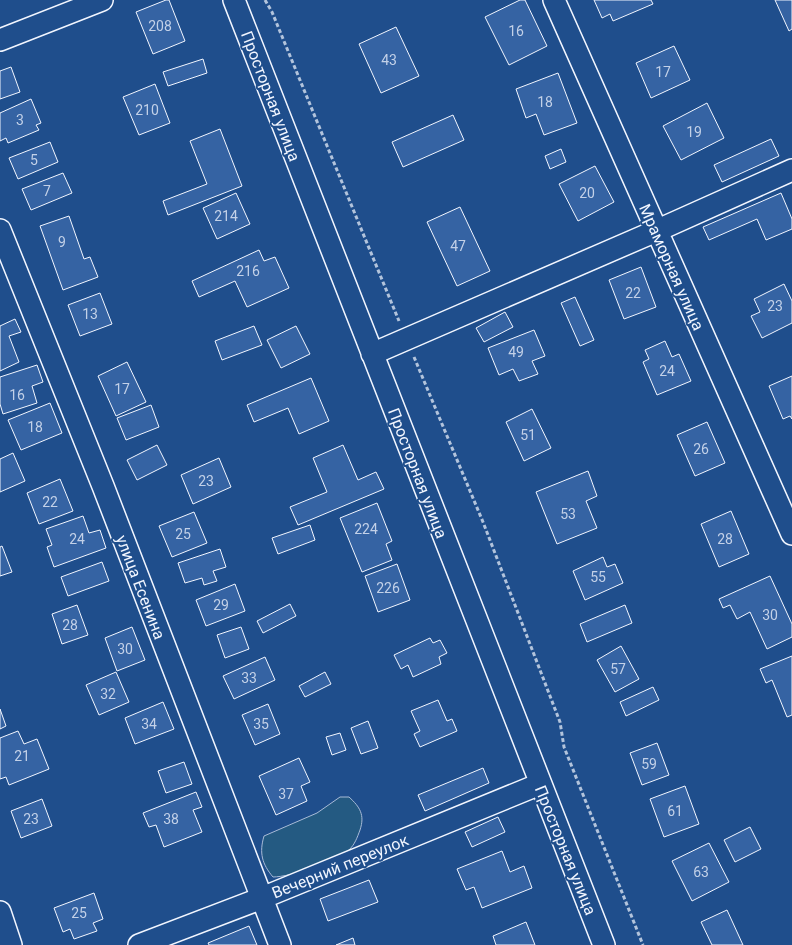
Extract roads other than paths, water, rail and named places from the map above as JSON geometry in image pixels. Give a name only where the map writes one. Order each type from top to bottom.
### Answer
[{"type":"street","points":[[0,40],[102,0]]},
{"type":"street","name":"Просторная улица","points":[[234,0],[604,945]]},
{"type":"street","name":"Мраморная улица","points":[[554,0],[792,534]]},
{"type":"street","points":[[372,354],[792,170]]},
{"type":"street","name":"улица Есенина","points":[[0,230],[103,486],[280,945]]},
{"type":"street","name":"Вечерний переулок","points":[[139,945],[262,898],[540,784]]},
{"type":"street","points":[[0,912],[11,945]]}]
